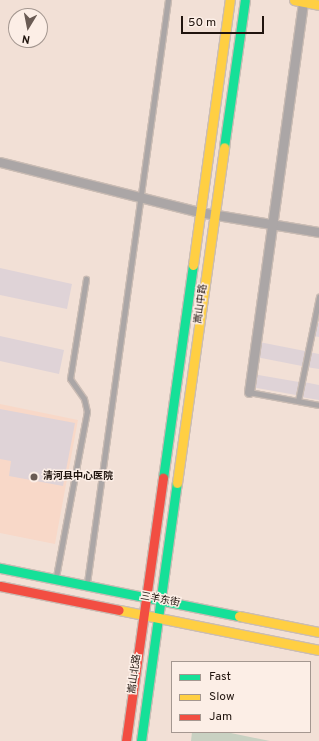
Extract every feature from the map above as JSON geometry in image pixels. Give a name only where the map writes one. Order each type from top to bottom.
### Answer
[{"type":"street","name":"嵩山中路","points":[[144,606],[230,0]]},
{"type":"street","name":"嵩山中路","points":[[159,609],[213,215],[245,0]]},
{"type":"street","points":[[249,392],[272,224],[298,1],[319,5]]},
{"type":"street","points":[[0,162],[199,212],[319,232]]},
{"type":"street","name":"三羊东街","points":[[0,568],[87,585],[144,606],[319,632]]},
{"type":"street","name":"三羊东街","points":[[0,586],[159,609],[319,650]]},
{"type":"street","name":"嵩山北路","points":[[126,741],[144,606]]},
{"type":"street","name":"嵩山北路","points":[[141,741],[159,609]]},
{"type":"lane","points":[[87,585],[168,0]]},
{"type":"lane","points":[[56,579],[87,412],[84,400],[70,379],[86,279]]},
{"type":"lane","points":[[298,401],[319,297]]},
{"type":"lane","points":[[249,392],[319,405]]},
{"type":"shaded area","name":"清河县中心医院","points":[[0,404],[78,420],[55,544],[0,533]]},
{"type":"green space","points":[[192,733],[231,733],[270,741],[191,741]]},
{"type":"building","points":[[0,268],[72,284],[67,309],[0,295]]},
{"type":"building","points":[[315,322],[319,323],[319,337],[313,336]]},
{"type":"building","points":[[0,336],[64,350],[59,374],[0,361]]},
{"type":"building","points":[[259,342],[305,351],[302,366],[256,357]]},
{"type":"building","points":[[309,352],[319,354],[319,369],[306,367]]},
{"type":"building","points":[[253,374],[299,382],[296,395],[251,387]]},
{"type":"building","points":[[304,382],[319,385],[319,400],[301,397]]},
{"type":"building","points":[[0,409],[75,423],[63,486],[9,476],[11,461],[0,459]]},
{"type":"traffic: fast","points":[[224,147],[245,0]]},
{"type":"traffic: fast","points":[[163,478],[193,265]]},
{"type":"traffic: fast","points":[[141,741],[177,483]]},
{"type":"traffic: fast","points":[[0,568],[239,616]]},
{"type":"traffic: slow","points":[[193,265],[230,0]]},
{"type":"traffic: slow","points":[[294,0],[319,5]]},
{"type":"traffic: slow","points":[[177,483],[224,147]]},
{"type":"traffic: slow","points":[[119,610],[319,650]]},
{"type":"traffic: slow","points":[[239,616],[319,632]]},
{"type":"traffic: jam","points":[[126,741],[163,478]]},
{"type":"traffic: jam","points":[[0,586],[119,610]]},
{"type":"place","name":"清河县中心医院","points":[[34,477]]}]
